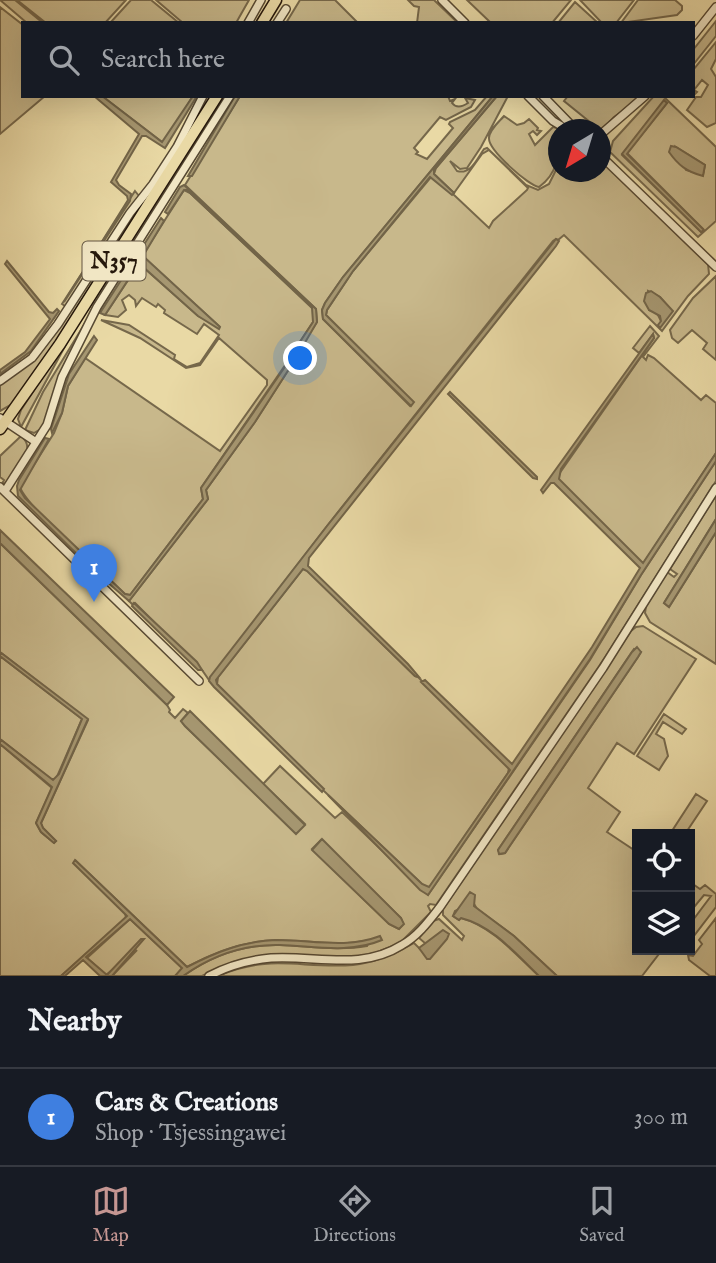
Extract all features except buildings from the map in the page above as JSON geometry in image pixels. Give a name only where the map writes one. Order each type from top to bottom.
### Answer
[{"type":"main road","points":[[263,21],[276,0]]},
{"type":"main road","name":"N357","points":[[2,423],[60,344],[217,98]]},
{"type":"street","points":[[249,21],[261,0]]},
{"type":"street","points":[[442,0],[463,21]]},
{"type":"street","points":[[695,33],[716,7]]},
{"type":"street","points":[[278,21],[286,9]]},
{"type":"street","points":[[0,381],[32,358],[58,324],[130,213],[177,147],[203,98]]},
{"type":"street","points":[[199,681],[2,489],[51,418],[62,377],[91,318],[229,98]]},
{"type":"street","points":[[530,98],[551,119]]},
{"type":"street","points":[[536,98],[557,119]]},
{"type":"street","points":[[545,98],[565,119]]},
{"type":"street","points":[[611,125],[643,98]]},
{"type":"street","points":[[611,166],[716,267]]},
{"type":"street","points":[[2,423],[36,442]]},
{"type":"street","points":[[209,976],[246,962],[271,958],[338,961],[366,959],[390,952],[413,937],[440,907],[603,668],[716,488]]},
{"type":"shaded area","points":[[0,0],[15,0],[41,21],[25,21]]},
{"type":"shaded area","points":[[17,0],[126,0],[107,21],[43,21]]},
{"type":"shaded area","points":[[131,0],[151,0],[177,21],[112,21]]},
{"type":"shaded area","points":[[156,0],[249,0],[237,21],[181,21]]},
{"type":"shaded area","points":[[300,0],[335,0],[356,21],[287,21]]},
{"type":"shaded area","points":[[408,0],[434,0],[456,21],[417,21],[419,7]]},
{"type":"shaded area","points":[[467,0],[571,0],[554,21],[489,21]]},
{"type":"shaded area","points":[[580,0],[634,0],[618,21],[600,21]]},
{"type":"shaded area","points":[[638,0],[675,0],[682,6],[677,15],[622,21]]},
{"type":"shaded area","points":[[575,2],[596,21],[560,21]]},
{"type":"shaded area","points":[[0,7],[21,23],[21,98],[43,98],[0,134]]},
{"type":"shaded area","points":[[716,21],[716,36],[695,62],[695,47]]},
{"type":"shaded area","points":[[716,42],[716,59],[711,69],[716,77],[716,123],[707,127],[687,110],[696,97],[701,97],[708,85],[702,80],[695,89],[695,68]]},
{"type":"shaded area","points":[[96,98],[105,98],[162,142],[192,98],[196,98],[165,148],[142,136],[116,180],[131,194],[130,201],[64,302],[128,200],[111,182],[139,134]]},
{"type":"shaded area","points":[[105,98],[192,98],[165,142]]},
{"type":"shaded area","points":[[206,98],[212,98],[55,344],[12,404],[0,411],[0,385],[34,359]]},
{"type":"shaded area","points":[[234,98],[239,98],[192,176],[188,176]]},
{"type":"shaded area","points":[[239,98],[449,98],[450,101],[455,99],[452,103],[455,106],[468,103],[465,98],[475,100],[471,107],[446,120],[440,117],[414,148],[418,152],[416,154],[427,159],[453,128],[450,122],[475,110],[485,98],[491,98],[343,277],[322,310],[323,319],[410,406],[413,402],[326,315],[327,310],[353,271],[431,177],[489,228],[493,221],[527,190],[528,188],[489,150],[482,154],[454,193],[434,174],[436,168],[495,98],[507,98],[467,168],[460,169],[450,161],[457,171],[470,168],[487,148],[526,185],[538,190],[550,182],[611,182],[611,169],[708,264],[709,274],[688,296],[662,331],[564,235],[553,241],[327,526],[209,680],[135,603],[129,601],[208,499],[206,490],[289,369],[291,365],[288,361],[201,488],[203,499],[130,595],[125,594],[51,525],[20,487],[54,433],[68,386],[85,358],[220,451],[267,385],[267,380],[219,338],[200,365],[186,368],[140,338],[101,320],[129,325],[175,355],[174,359],[187,367],[200,363],[219,335],[204,324],[197,334],[164,313],[165,310],[158,304],[156,307],[142,298],[136,306],[135,300],[129,295],[122,300],[126,310],[118,317],[105,315],[138,265],[198,316],[220,327],[142,256],[184,190],[313,308],[313,322],[292,354],[293,358],[317,322],[316,309],[185,185]],"holes":[[[648,291],[660,297],[672,311],[661,321],[657,313],[649,310]]]},
{"type":"shaded area","points":[[491,98],[495,98],[434,170],[434,174],[454,193],[452,195],[430,177],[353,271],[327,310],[326,315],[414,402],[411,406],[323,319],[322,310],[325,303],[343,277]]},
{"type":"shaded area","points":[[566,98],[637,98],[636,102],[611,120],[586,119],[564,101]]},
{"type":"shaded area","points":[[652,98],[665,98],[716,147],[716,221],[698,237],[611,153],[613,141]],"holes":[[[664,101],[667,103],[627,153],[703,229],[701,232],[622,155]],[[676,147],[705,165],[703,175],[686,170]]]},
{"type":"shaded area","points":[[664,100],[667,103],[627,154],[704,230],[701,232],[622,154]]},
{"type":"shaded area","points":[[504,116],[517,125],[529,119],[537,130],[541,131],[537,135],[533,131],[529,134],[535,145],[548,132],[548,179],[539,187],[527,181],[495,151],[489,138]]},
{"type":"shaded area","points":[[671,146],[705,165],[703,176],[679,164],[669,152]]},
{"type":"shaded area","points":[[184,185],[316,309],[317,322],[296,358],[293,358],[292,354],[313,322],[312,308],[187,190],[184,190],[168,214],[165,212],[180,187]]},
{"type":"shaded area","points":[[135,191],[139,196],[65,306],[62,304]]},
{"type":"shaded area","points":[[161,218],[164,221],[143,256],[220,327],[219,329],[198,316],[138,265],[105,315],[100,313]]},
{"type":"shaded area","points":[[556,239],[559,241],[556,246],[309,558],[308,566],[419,677],[303,569],[216,680],[217,684],[324,789],[322,792],[214,687],[209,681],[210,677]]},
{"type":"shaded area","points":[[7,261],[49,312],[53,313],[57,309],[59,311],[31,351],[0,374],[0,370],[25,352],[50,319],[5,264]]},
{"type":"shaded area","points":[[716,276],[716,360],[703,349],[707,343],[692,330],[678,343],[672,338],[670,330],[693,298]]},
{"type":"shaded area","points":[[651,291],[673,311],[660,328],[660,316],[649,310],[644,301],[646,293]]},
{"type":"shaded area","points":[[87,320],[44,427],[34,433],[25,430],[43,392]]},
{"type":"shaded area","points":[[650,326],[659,336],[643,357],[646,360],[648,355],[654,358],[701,400],[706,395],[716,403],[716,453],[643,564],[557,477],[654,338],[653,334],[639,353],[633,348]]},
{"type":"shaded area","points":[[75,328],[21,427],[18,419],[21,410]]},
{"type":"shaded area","points":[[653,334],[654,338],[561,469],[559,479],[643,563],[716,453],[716,461],[590,659],[428,895],[420,890],[328,795],[422,884],[429,887],[510,770],[421,682],[425,680],[512,764],[592,647],[640,568],[554,483],[543,493],[541,490]]},
{"type":"shaded area","points":[[94,336],[97,340],[68,386],[62,413],[52,433],[69,374]]},
{"type":"shaded area","points":[[289,361],[289,369],[255,422],[206,490],[208,499],[129,601],[90,567],[18,496],[19,480],[45,438],[49,439],[20,490],[25,498],[125,594],[130,595],[203,499],[201,488]]},
{"type":"shaded area","points":[[450,392],[537,477],[537,479],[448,394]]},
{"type":"shaded area","points":[[21,436],[26,441],[26,453],[8,483],[2,484],[4,480],[0,477],[0,456]]},
{"type":"shaded area","points":[[716,461],[716,481],[606,656],[436,905],[428,906],[431,912],[400,943],[375,953],[349,958],[260,956],[233,962],[202,976],[183,976],[217,957],[241,949],[267,945],[345,948],[367,946],[370,940],[347,943],[276,940],[253,942],[219,952],[187,967],[75,860],[125,912],[126,918],[61,976],[0,976],[0,744],[52,788],[36,823],[41,832],[54,843],[56,841],[41,823],[88,720],[0,652],[0,543],[167,705],[175,718],[183,709],[188,713],[181,721],[185,726],[296,833],[305,824],[263,784],[280,766],[335,818],[342,812],[428,895],[590,660],[641,575]],"holes":[[[321,840],[401,918],[403,924],[399,929],[389,924],[312,849]]]},
{"type":"shaded area","points":[[716,495],[716,519],[664,603],[669,607],[716,532],[716,664],[650,622],[645,613],[646,606],[667,572],[674,577],[677,574],[670,569]]},
{"type":"shaded area","points":[[716,519],[716,532],[669,607],[664,603]]},
{"type":"shaded area","points":[[0,530],[174,697],[167,705],[0,543]]},
{"type":"shaded area","points":[[303,569],[418,677],[509,768],[429,888],[324,791],[217,684],[218,677]]},
{"type":"shaded area","points":[[134,603],[197,662],[202,670],[198,670],[132,606]]},
{"type":"shaded area","points":[[643,626],[696,659],[634,754],[617,743],[588,788],[620,812],[607,832],[632,849],[632,955],[658,955],[642,976],[557,976],[514,936],[477,909],[473,902],[455,911],[453,916],[483,927],[539,976],[218,976],[237,969],[270,963],[353,965],[392,954],[414,943],[420,949],[441,932],[426,944],[419,938],[433,921],[439,919],[462,940],[464,936],[443,915],[443,909],[631,631]],"holes":[[[634,649],[641,652],[505,853],[500,854],[498,850]]]},
{"type":"shaded area","points":[[637,647],[641,652],[638,657],[505,853],[499,854],[498,850]]},
{"type":"shaded area","points":[[0,652],[88,719],[41,823],[56,841],[54,843],[41,832],[36,823],[52,787],[0,744],[0,739],[53,780],[59,774],[82,719],[0,656]]},
{"type":"shaded area","points":[[0,656],[82,719],[56,779],[51,779],[0,739]]},
{"type":"shaded area","points":[[190,711],[305,825],[296,834],[185,726],[181,721]]},
{"type":"shaded area","points":[[664,714],[686,729],[682,734],[663,722],[656,734],[664,739],[668,756],[659,770],[637,756]]},
{"type":"shaded area","points":[[696,794],[707,801],[688,829],[673,829]]},
{"type":"shaded area","points":[[322,839],[401,918],[404,924],[399,929],[389,924],[312,850]]},
{"type":"shaded area","points":[[75,860],[187,967],[230,948],[264,941],[342,943],[380,936],[382,940],[344,948],[267,945],[241,949],[205,963],[183,976],[175,976],[182,968],[130,919],[86,957],[107,975],[144,939],[112,976],[100,976],[83,960],[65,976],[61,976],[127,916],[73,863]]},
{"type":"shaded area","points":[[705,885],[716,894],[716,907],[695,934],[695,917],[711,896],[704,895],[695,906],[695,886],[700,889]]},
{"type":"shaded area","points":[[470,892],[475,895],[474,906],[514,936],[557,976],[539,976],[494,934],[473,922],[461,918],[459,920],[453,916]]},
{"type":"shaded area","points":[[716,918],[716,976],[710,976],[689,960],[688,955],[695,955],[702,944],[699,940]]},
{"type":"shaded area","points":[[130,919],[183,969],[175,976],[112,976],[137,950],[106,975],[87,958]]},
{"type":"shaded area","points":[[443,930],[449,934],[447,939],[430,959],[427,959],[419,948]]},
{"type":"place","name":"Cars & Creations","points":[[94,602]]}]
